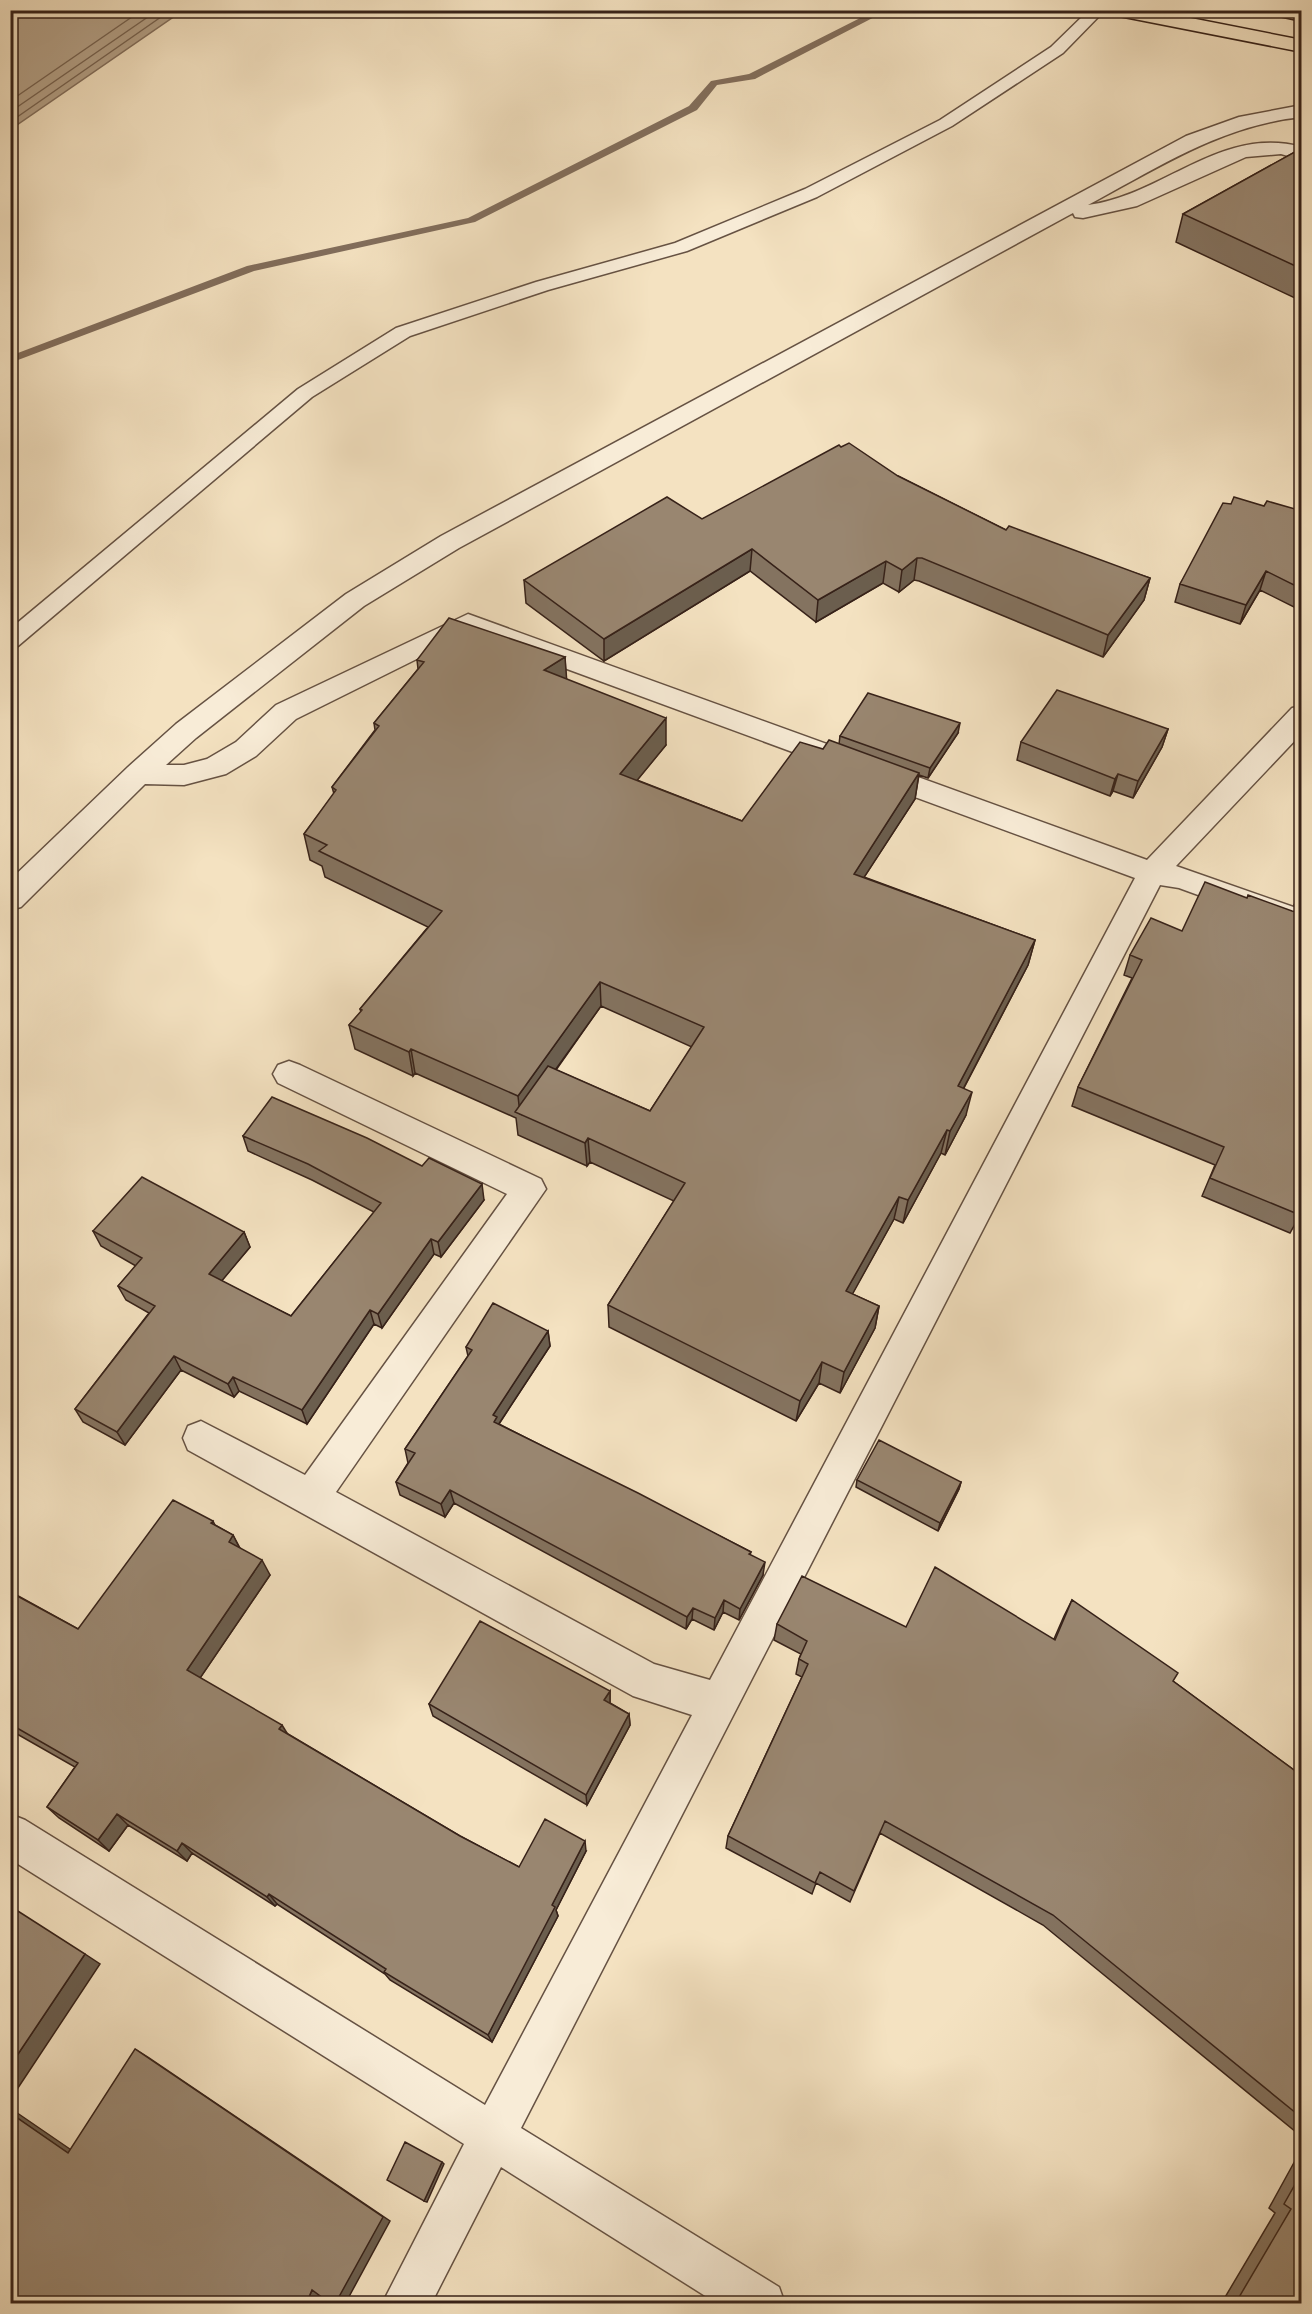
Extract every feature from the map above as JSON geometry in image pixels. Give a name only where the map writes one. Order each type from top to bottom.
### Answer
[{"type":"highway","points":[[1119,10],[1302,46]]},
{"type":"highway","points":[[1277,10],[1302,15]]},
{"type":"street","points":[[10,898],[186,730],[364,594],[450,542],[574,473],[1193,140],[1235,123],[1262,116],[1302,111]]},
{"type":"street","points":[[1052,214],[1098,210],[1126,202],[1233,155],[1259,148],[1280,147],[1302,154]]},
{"type":"street","points":[[138,774],[184,775],[216,767],[246,749],[286,712],[468,623],[1152,873],[1182,878],[1302,922]]},
{"type":"street","points":[[405,2304],[1152,873],[1302,715]]},
{"type":"street","points":[[289,1074],[529,1189],[310,1499]]},
{"type":"street","points":[[201,1438],[647,1682],[720,1703]]},
{"type":"street","points":[[10,1835],[762,2304]]},
{"type":"lane","points":[[10,640],[305,393],[403,332],[542,286],[681,247],[811,193],[946,123],[1057,50],[1098,10]]},
{"type":"water","points":[[11,10],[182,10],[182,11],[11,129]]},
{"type":"building","points":[[1302,148],[1302,269],[1183,214]]},
{"type":"building","points":[[849,443],[898,476],[1006,530],[1009,526],[1150,578],[1108,635],[922,558],[917,558],[902,570],[886,561],[818,600],[752,549],[604,639],[524,580],[667,497],[702,519],[839,445],[841,447]]},
{"type":"building","points":[[1234,497],[1264,506],[1267,501],[1302,511],[1302,589],[1266,571],[1246,605],[1180,584],[1223,503],[1231,504]]},
{"type":"building","points":[[449,618],[565,657],[544,670],[666,718],[620,774],[742,821],[800,742],[823,749],[829,740],[919,773],[854,874],[1035,940],[958,1086],[972,1092],[950,1131],[947,1130],[908,1200],[899,1197],[846,1291],[879,1306],[844,1372],[822,1362],[800,1401],[608,1305],[685,1183],[588,1138],[585,1143],[515,1112],[548,1066],[650,1111],[704,1027],[600,982],[518,1096],[411,1049],[409,1052],[349,1025],[442,911],[319,851],[327,845],[304,834],[336,790],[332,787],[379,726],[374,723],[424,662],[417,660]]},
{"type":"building","points":[[1057,690],[1168,729],[1138,781],[1118,774],[1115,779],[1021,742]]},
{"type":"building","points":[[868,693],[960,723],[930,768],[840,736]]},
{"type":"building","points":[[1205,882],[1247,898],[1248,895],[1302,913],[1302,1211],[1300,1215],[1210,1178],[1224,1147],[1078,1087],[1142,960],[1130,955],[1151,918],[1182,931]]},
{"type":"building","points":[[272,1097],[367,1138],[422,1166],[429,1158],[482,1184],[438,1242],[431,1239],[378,1314],[370,1310],[302,1410],[233,1377],[228,1384],[174,1356],[117,1432],[75,1409],[155,1306],[118,1286],[142,1258],[93,1231],[142,1177],[244,1232],[209,1274],[291,1316],[381,1203],[308,1164],[243,1136]]},
{"type":"building","points":[[493,1303],[548,1331],[493,1415],[497,1417],[494,1422],[638,1493],[751,1552],[749,1554],[765,1562],[740,1609],[724,1600],[715,1618],[693,1608],[687,1617],[450,1490],[441,1504],[396,1482],[415,1453],[405,1449],[472,1350],[466,1347]]},
{"type":"building","points":[[879,1440],[961,1482],[940,1523],[857,1480]]},
{"type":"building","points":[[173,1500],[213,1521],[211,1523],[233,1535],[229,1542],[262,1560],[187,1670],[282,1725],[279,1729],[460,1836],[519,1867],[545,1819],[585,1841],[552,1905],[555,1907],[488,2035],[384,1972],[386,1969],[269,1894],[267,1897],[182,1843],[177,1851],[117,1814],[98,1840],[47,1807],[78,1763],[10,1724],[10,1592],[78,1629]]},
{"type":"building","points":[[935,1567],[1055,1640],[1072,1600],[1178,1673],[1173,1681],[1302,1776],[1302,2118],[1053,1915],[885,1821],[854,1891],[820,1872],[815,1883],[728,1836],[808,1664],[799,1659],[807,1641],[777,1624],[802,1576],[906,1627]]},
{"type":"building","points":[[480,1621],[610,1691],[604,1700],[629,1714],[586,1795],[429,1704]]},
{"type":"building","points":[[10,1906],[85,1954],[10,2066]]},
{"type":"building","points":[[135,2049],[383,2217],[335,2304],[331,2304],[312,2290],[306,2304],[10,2304],[10,2113],[68,2153]]},
{"type":"building","points":[[405,2142],[442,2162],[424,2201],[387,2180]]},
{"type":"building","points":[[1302,2172],[1302,2304],[1235,2304],[1291,2209],[1284,2204]]},
{"type":"waterway","points":[[10,360],[251,268],[471,220],[693,108],[714,83],[752,77],[884,10]]}]
